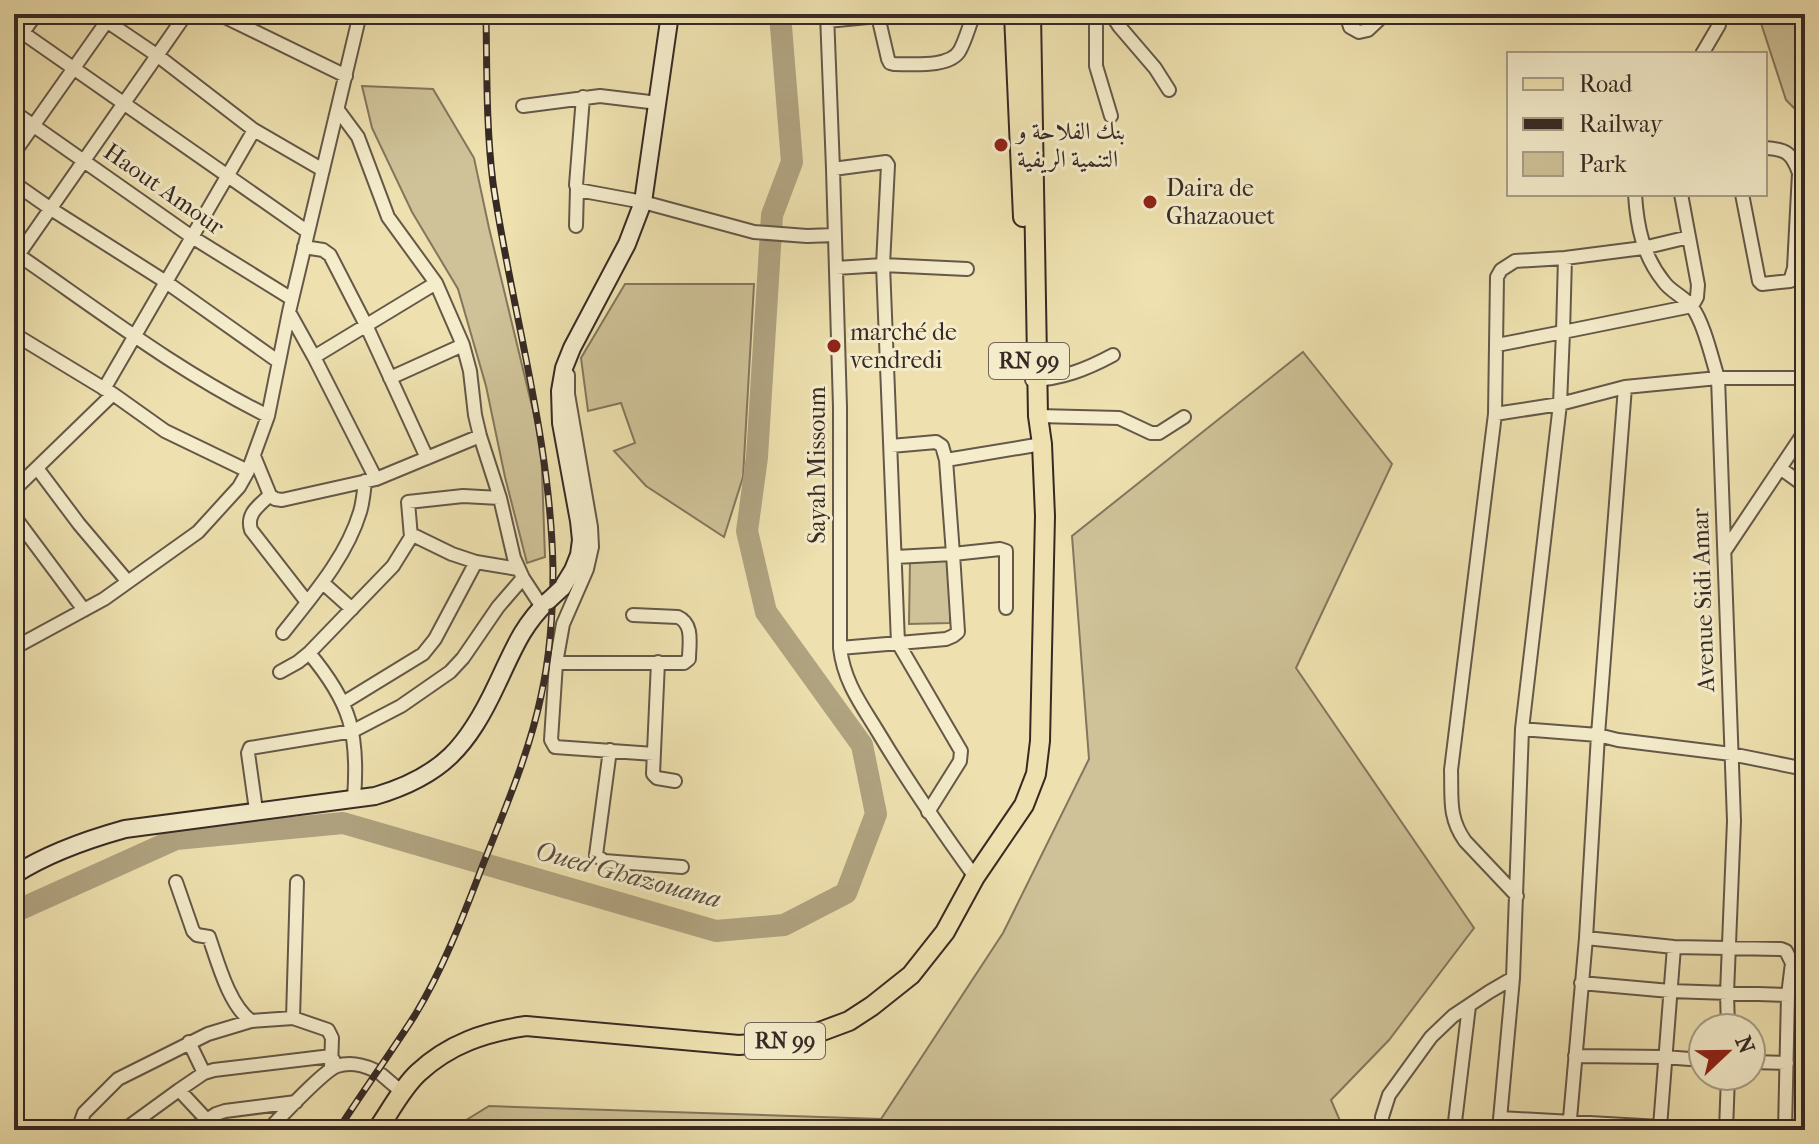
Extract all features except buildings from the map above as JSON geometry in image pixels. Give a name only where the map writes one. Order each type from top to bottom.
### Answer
[{"type":"main road","points":[[14,875],[98,836],[125,829],[375,796],[403,788],[425,777],[466,740],[496,686],[514,645],[525,627],[562,588],[579,555],[579,521],[561,423],[560,391],[572,348],[627,244],[643,202],[670,14]]},
{"type":"main road","name":"RN 99","points":[[1014,14],[1024,56]]},
{"type":"main road","name":"RN 99","points":[[1031,14],[1024,56],[1037,445]]},
{"type":"main road","name":"RN 99","points":[[377,1130],[416,1075],[439,1056],[495,1031],[526,1026],[739,1045],[798,1040],[849,1021],[911,975],[945,932],[975,877],[1024,805],[1036,774],[1040,741],[1037,689],[1038,416],[1033,380]]},
{"type":"street","points":[[14,45],[36,14]]},
{"type":"street","points":[[186,14],[15,256],[211,386],[268,416]]},
{"type":"street","points":[[219,14],[346,76]]},
{"type":"street","points":[[14,648],[104,599],[198,532],[239,487],[248,471],[268,416],[304,247],[360,14]]},
{"type":"street","points":[[827,18],[878,15],[888,61],[894,64],[944,62],[955,58],[974,14]]},
{"type":"street","points":[[1096,14],[1096,66],[1111,116]]},
{"type":"street","points":[[1111,14],[1169,90]]},
{"type":"street","points":[[1346,14],[1350,27],[1359,32],[1368,30],[1385,14]]},
{"type":"street","points":[[1703,52],[1719,25],[1719,15]]},
{"type":"street","points":[[14,153],[105,17],[254,130],[323,170]]},
{"type":"street","name":"Sayah Missoum","points":[[827,18],[840,407],[842,665],[848,682],[928,812],[975,877]]},
{"type":"street","points":[[23,33],[308,232]]},
{"type":"street","points":[[523,106],[600,96],[658,103]]},
{"type":"street","points":[[576,226],[583,97]]},
{"type":"street","points":[[338,110],[358,137],[388,217],[429,271],[463,345],[480,436],[522,580]]},
{"type":"street","name":"Haout Amour","points":[[14,112],[291,306]]},
{"type":"street","points":[[14,490],[108,391],[134,336],[254,130]]},
{"type":"street","points":[[1742,196],[1759,281],[1762,284],[1790,281],[1794,268],[1799,173],[1788,152],[1767,148]]},
{"type":"street","points":[[833,169],[886,162],[888,165],[883,265],[898,643],[961,751],[960,761],[928,812]]},
{"type":"street","points":[[14,183],[166,282],[279,362]]},
{"type":"street","points":[[577,188],[754,232],[835,235]]},
{"type":"street","name":"Avenue Sidi Amar","points":[[1635,196],[1636,220],[1643,248],[1665,284],[1692,306],[1718,378],[1734,821],[1728,1012]]},
{"type":"street","points":[[1497,345],[1692,306],[1698,285],[1681,196]]},
{"type":"street","points":[[1517,896],[1458,831],[1453,820],[1451,770],[1495,414],[1497,277],[1501,270],[1515,261],[1643,248],[1689,237]]},
{"type":"street","points":[[304,247],[323,250],[330,255],[427,458]]},
{"type":"street","points":[[1565,258],[1560,404],[1522,729],[1513,978],[1499,1124],[1785,1129],[1788,995],[1792,963],[1786,951],[1674,947],[1586,938]]},
{"type":"street","points":[[836,268],[883,265],[967,269]]},
{"type":"street","points":[[314,357],[436,283]]},
{"type":"street","points":[[283,633],[323,583],[341,553],[362,509],[370,480],[291,306]]},
{"type":"street","points":[[14,334],[108,391],[165,431],[248,471]]},
{"type":"street","points":[[390,378],[463,345]]},
{"type":"street","points":[[572,348],[568,394],[592,547],[587,569],[563,624],[556,663],[551,740],[555,747],[654,754]]},
{"type":"street","points":[[1033,380],[1053,379],[1083,370],[1113,355]]},
{"type":"street","points":[[1495,414],[1560,404],[1625,387],[1718,378],[1805,378]]},
{"type":"street","points":[[1569,1126],[1586,938],[1625,387]]},
{"type":"street","points":[[1038,416],[1119,418],[1151,433],[1159,433],[1184,417]]},
{"type":"street","points":[[1726,549],[1805,431]]},
{"type":"street","points":[[254,456],[270,495],[282,500],[370,480],[480,436]]},
{"type":"street","points":[[840,648],[946,639],[958,632],[946,460],[942,446],[936,442],[891,446]]},
{"type":"street","points":[[946,460],[1037,445]]},
{"type":"street","points":[[37,468],[128,582]]},
{"type":"street","points":[[1780,468],[1805,486]]},
{"type":"street","points":[[270,495],[252,513],[249,522],[251,530],[307,602]]},
{"type":"street","points":[[280,672],[309,653],[398,560],[411,537],[408,502],[463,496],[500,498]]},
{"type":"street","points":[[14,516],[84,610]]},
{"type":"street","points":[[411,537],[522,580],[545,604]]},
{"type":"street","points":[[895,557],[1006,551],[1006,608]]},
{"type":"street","points":[[343,703],[423,654],[435,639],[476,562]]},
{"type":"street","points":[[256,810],[248,753],[250,748],[353,731],[401,706],[450,672],[522,580]]},
{"type":"street","points":[[323,583],[352,609]]},
{"type":"street","points":[[556,663],[684,663],[689,659],[689,626],[684,619],[633,615]]},
{"type":"street","points":[[309,653],[334,684],[353,731],[357,766],[354,798]]},
{"type":"street","points":[[658,662],[654,776],[675,781]]},
{"type":"street","points":[[1522,729],[1598,735],[1731,754],[1805,769]]},
{"type":"street","points":[[610,750],[596,855],[604,861],[682,867]]},
{"type":"street","points":[[176,882],[193,931],[209,937],[224,979],[242,1014],[251,1021]]},
{"type":"street","points":[[293,1018],[297,882]]},
{"type":"street","points":[[1661,1129],[1674,947]]},
{"type":"street","points":[[1382,1130],[1384,1105],[1399,1079],[1441,1025],[1513,978]]},
{"type":"street","points":[[1581,983],[1670,991],[1788,995]]},
{"type":"street","points":[[1454,1130],[1469,1006]]},
{"type":"street","points":[[78,1130],[84,1113],[118,1079],[208,1034],[251,1021],[293,1018],[328,1030],[332,1038],[333,1064],[268,1130]]},
{"type":"street","points":[[189,1042],[204,1073]]},
{"type":"street","points":[[1575,1056],[1687,1059]]},
{"type":"street","points":[[1767,1062],[1787,1063]]},
{"type":"street","points":[[124,1130],[204,1073],[222,1068],[333,1064],[363,1066],[378,1072],[403,1093]]},
{"type":"street","points":[[179,1090],[207,1120],[224,1130]]},
{"type":"street","points":[[1726,1129],[1727,1092]]},
{"type":"street","points":[[191,1130],[225,1111],[296,1102]]},
{"type":"green space","points":[[1758,14],[1805,14],[1805,119],[1786,100]]},
{"type":"green space","points":[[362,86],[433,89],[474,158],[541,444],[545,557],[527,563],[486,386],[458,289],[412,212],[372,128]]},
{"type":"green space","points":[[625,284],[754,284],[743,477],[724,537],[646,486],[614,451],[635,443],[621,403],[588,411],[581,358]]},
{"type":"green space","points":[[1303,352],[1392,464],[1296,668],[1474,928],[1389,1040],[1331,1100],[1344,1130],[450,1130],[489,1106],[881,1119],[1003,933],[1089,759],[1072,536]]},
{"type":"green space","points":[[910,560],[950,561],[950,623],[909,624]]},
{"type":"waterway","name":"Oued Ghazouana","points":[[14,912],[176,839],[343,823],[716,931],[784,925],[846,893],[876,814],[862,745],[766,612],[747,531],[757,457],[772,215],[792,162],[780,14]]},
{"type":"railway","points":[[338,1130],[435,980],[523,761],[547,665],[553,586],[551,521],[538,424],[493,183],[486,14]]},
{"type":"place","name":"بنك الفلاحة و التنمية الريفية","points":[[1001,145]]},
{"type":"place","name":"Daira de Ghazaouet","points":[[1150,202]]},
{"type":"place","name":"marché de vendredi","points":[[834,346]]}]
